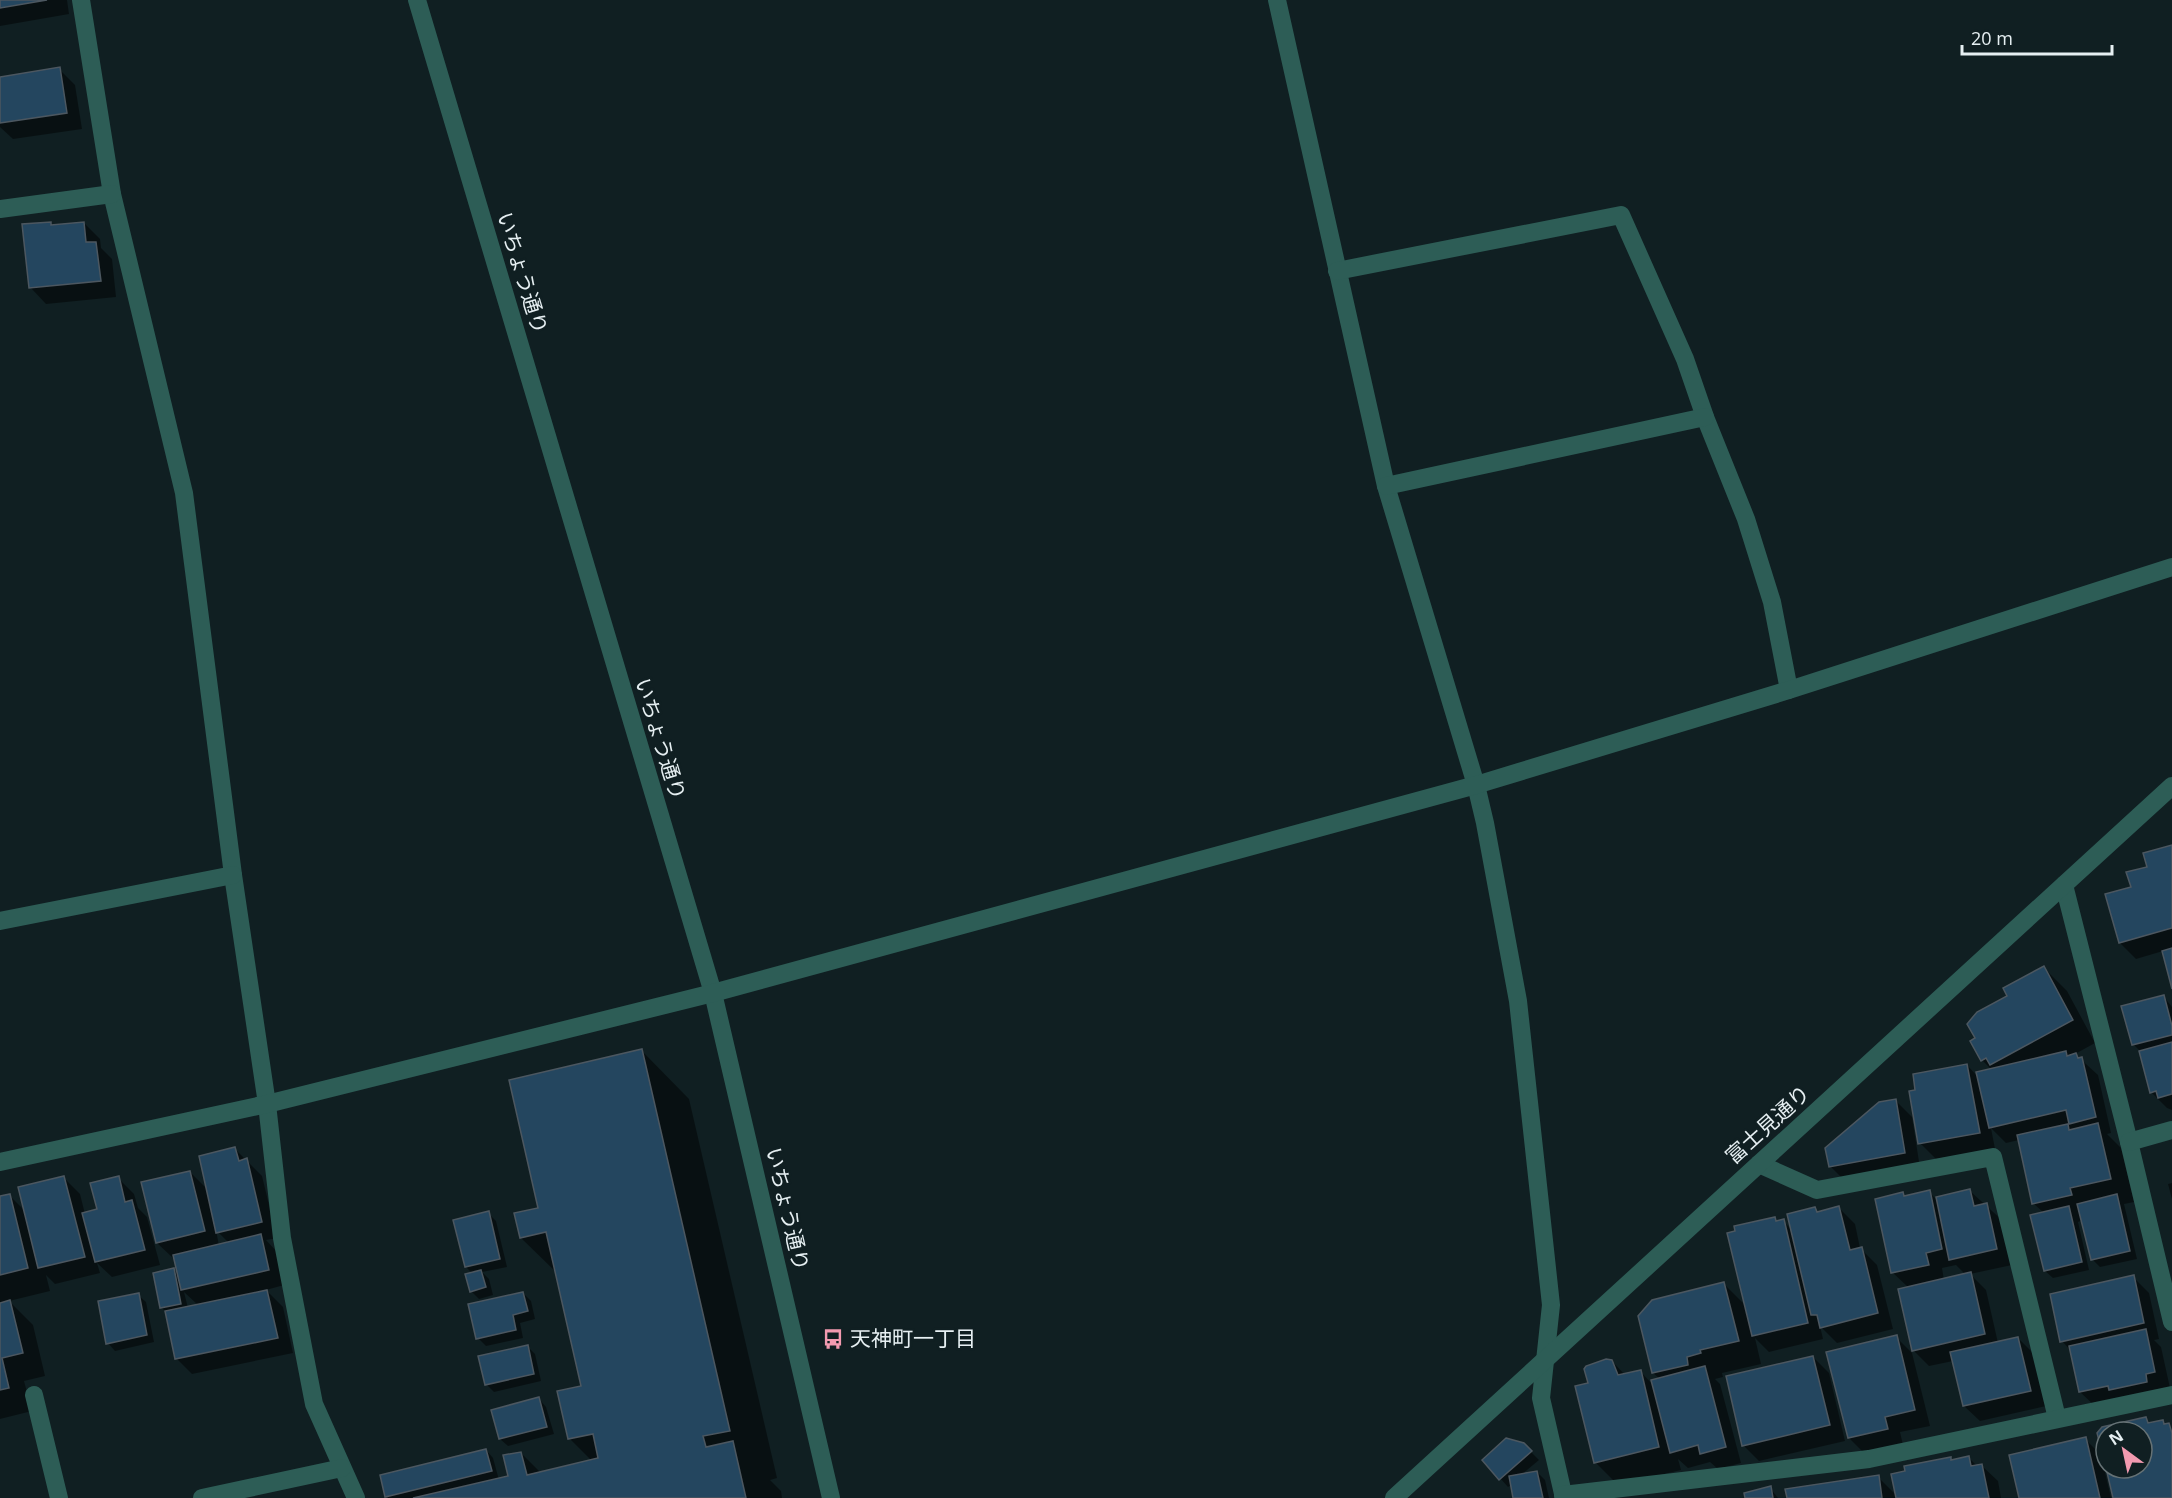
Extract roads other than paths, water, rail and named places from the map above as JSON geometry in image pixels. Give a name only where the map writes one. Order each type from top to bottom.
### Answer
[{"type":"street","points":[[81,0],[112,194],[184,493],[233,875],[267,1104],[282,1238],[314,1404],[356,1498]]},
{"type":"street","name":"いちょう通り","points":[[417,0],[713,993],[831,1498]]},
{"type":"street","points":[[1277,0],[1386,486],[1476,785],[1485,823],[1518,1001],[1551,1305],[1540,1398],[1563,1496],[1869,1459],[2172,1395]]},
{"type":"street","points":[[0,209],[112,194]]},
{"type":"street","points":[[1337,271],[1621,215],[1685,359],[1705,417],[1746,519],[1772,602],[1789,690]]},
{"type":"street","points":[[1386,486],[1705,417]]},
{"type":"street","points":[[0,1162],[267,1104],[713,993],[1476,785],[1789,690],[2172,567]]},
{"type":"street","name":"富士見通り","points":[[1394,1498],[2172,786]]},
{"type":"street","points":[[0,921],[233,875]]},
{"type":"street","points":[[2064,885],[2172,1322]]},
{"type":"street","points":[[2129,1142],[2172,1130]]},
{"type":"street","points":[[1759,1164],[1817,1190],[1993,1157],[2057,1418]]},
{"type":"street","points":[[34,1395],[59,1498]]},
{"type":"street","points":[[202,1498],[342,1468]]},
{"type":"place","name":"天神町一丁目","points":[[833,1339]]}]
